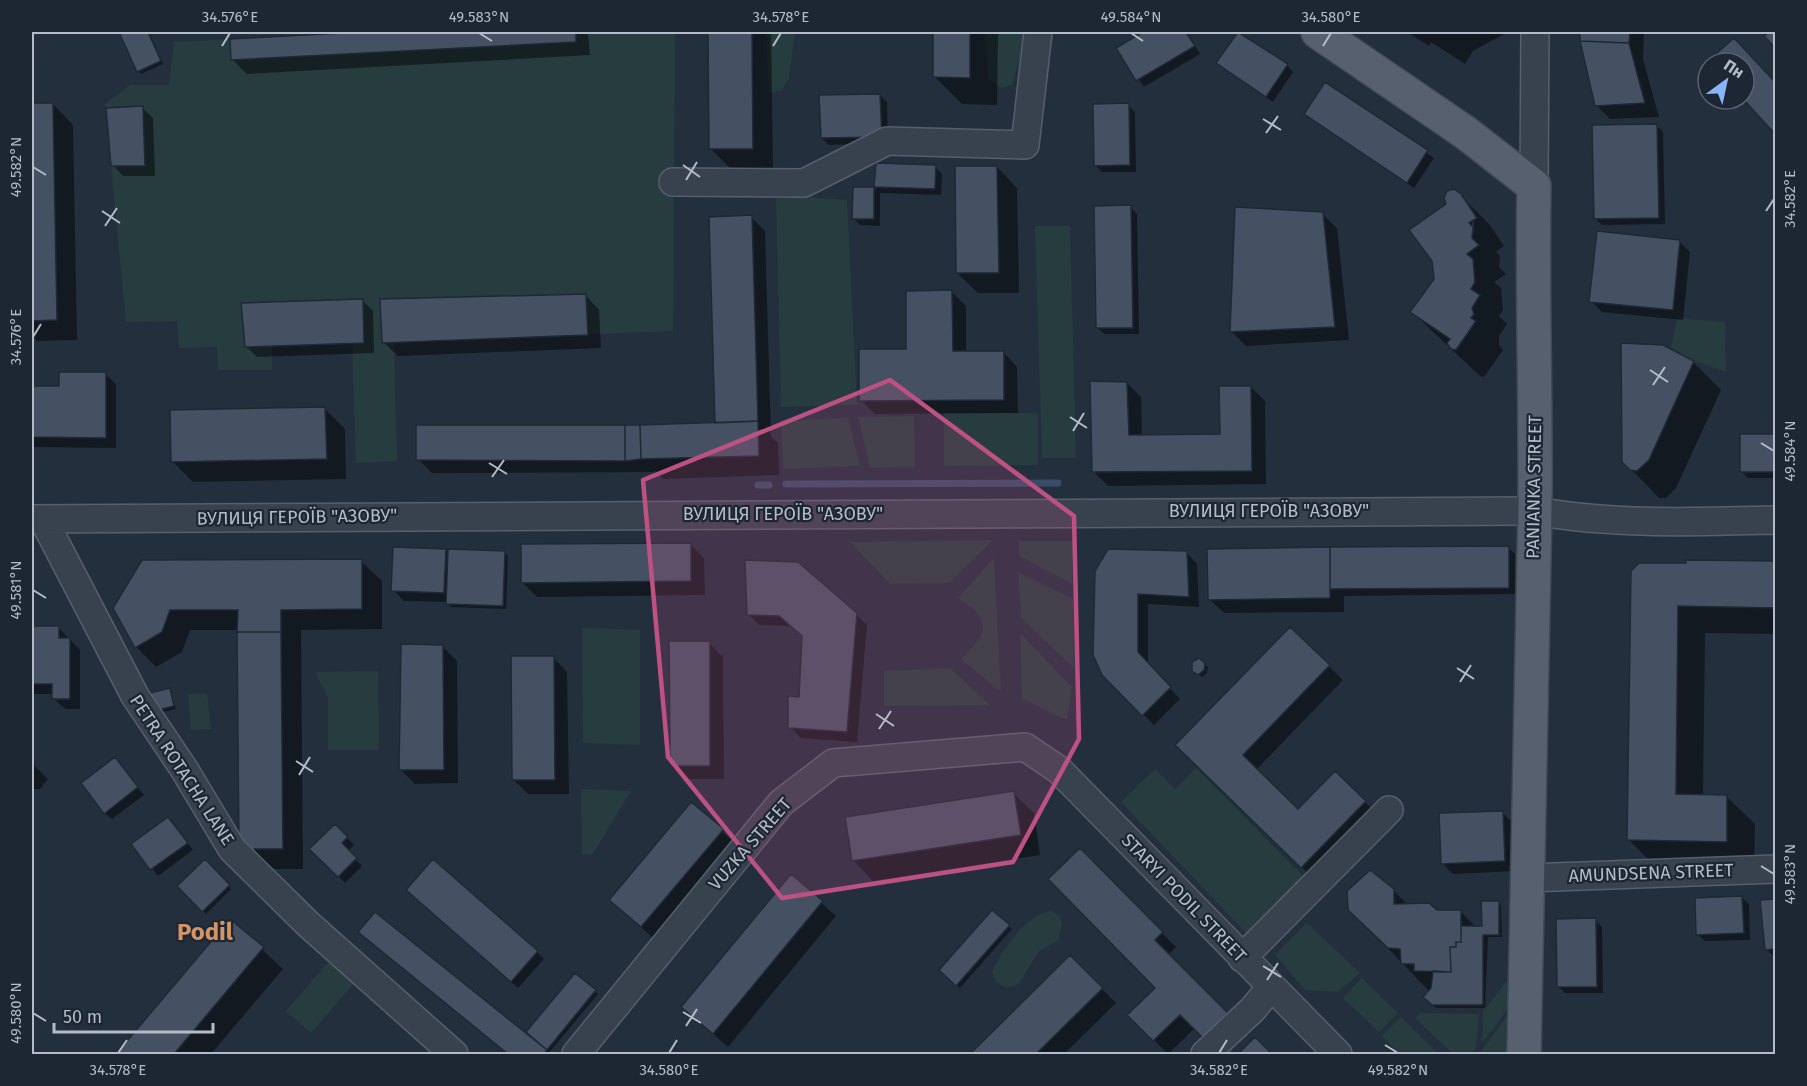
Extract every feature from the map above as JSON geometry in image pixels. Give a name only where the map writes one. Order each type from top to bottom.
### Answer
[{"type":"main road","points":[[1318,32],[1466,133],[1534,186]]},
{"type":"main road","name":"PANIANKA STREET","points":[[1524,1054],[1535,511],[1536,397],[1532,297],[1534,186]]},
{"type":"street","points":[[673,182],[804,183],[886,141],[1025,145],[1038,32]]},
{"type":"street","points":[[1534,186],[1535,32]]},
{"type":"street","name":"ВУЛИЦЯ ГЕРОЇВ \"АЗОВУ\"","points":[[37,519],[1535,511],[1609,521],[1776,520]]},
{"type":"street","name":"PETRA ROTACHA LANE","points":[[37,519],[135,696],[184,769],[232,849],[308,924],[454,1054]]},
{"type":"street","name":"STARYI PODIL STREET","points":[[1025,747],[1059,770],[1338,1054]]},
{"type":"street","name":"VUZKA STREET","points":[[576,1054],[781,803],[833,762],[1025,747]]},
{"type":"street","points":[[1242,958],[1389,810]]},
{"type":"street","name":"AMUNDSENA STREET","points":[[1527,878],[1776,869]]},
{"type":"street","points":[[1205,1054],[1253,1009],[1271,987]]},
{"type":"highlighted area","points":[[890,380],[1074,516],[1079,739],[1013,862],[782,898],[668,757],[643,480]]},
{"type":"green space","points":[[362,32],[675,32],[673,331],[394,342],[397,461],[356,463],[352,344],[264,346],[272,347],[272,370],[218,370],[217,347],[179,348],[177,321],[126,322],[105,104],[130,85],[169,85],[174,42]]},
{"type":"green space","points":[[766,32],[795,32],[789,78],[782,90],[769,94]]},
{"type":"green space","points":[[985,32],[1027,32],[1012,85],[1002,88],[988,79]]},
{"type":"green space","points":[[776,195],[847,200],[857,405],[781,407]]},
{"type":"green space","points":[[1035,226],[1070,226],[1076,458],[1042,458]]},
{"type":"green space","points":[[1677,318],[1725,322],[1726,372],[1694,361],[1671,349]]},
{"type":"green space","points":[[944,413],[1038,413],[1038,465],[944,466]]},
{"type":"green space","points":[[914,416],[915,467],[870,468],[858,417]]},
{"type":"green space","points":[[848,418],[860,466],[783,469],[781,420]]},
{"type":"green space","points":[[993,540],[949,583],[890,584],[850,542]]},
{"type":"green space","points":[[1019,541],[1073,541],[1072,584],[1019,556]]},
{"type":"green space","points":[[994,558],[1001,692],[961,659],[977,642],[983,627],[977,614],[958,598]]},
{"type":"green space","points":[[1018,572],[1073,599],[1074,668],[1021,618]]},
{"type":"green space","points":[[582,628],[640,630],[640,745],[583,743]]},
{"type":"green space","points":[[1020,633],[1072,687],[1067,720],[1022,699]]},
{"type":"green space","points":[[950,668],[990,705],[884,706],[884,671]]},
{"type":"green space","points":[[378,671],[379,750],[328,750],[328,698],[315,672]]},
{"type":"green space","points":[[207,693],[211,729],[191,730],[188,694]]},
{"type":"green space","points":[[1196,768],[1311,884],[1253,940],[1121,802],[1155,769],[1175,789]]},
{"type":"green space","points":[[581,789],[631,791],[592,855],[582,854]]},
{"type":"green space","points":[[1052,911],[1060,916],[1062,924],[1058,940],[1038,952],[1019,984],[1007,988],[995,982],[992,972],[1016,934],[1033,918]]},
{"type":"green space","points":[[1307,923],[1360,973],[1337,992],[1305,990],[1275,955]]},
{"type":"green space","points":[[329,961],[354,983],[311,1033],[286,1011]]},
{"type":"green space","points":[[1362,978],[1398,1013],[1379,1032],[1343,998]]},
{"type":"green space","points":[[1508,979],[1507,1010],[1482,1043],[1483,1012]]},
{"type":"green space","points":[[1421,1013],[1479,1014],[1476,1048],[1471,1054],[1453,1054],[1415,1018]]},
{"type":"green space","points":[[1508,1015],[1507,1054],[1479,1054]]},
{"type":"green space","points":[[1401,1017],[1439,1054],[1400,1054],[1382,1036]]},
{"type":"building","points":[[119,32],[148,32],[161,61],[137,72]]},
{"type":"building","points":[[362,32],[576,32],[576,42],[231,60],[230,39]]},
{"type":"building","points":[[708,32],[752,32],[753,149],[709,149]]},
{"type":"building","points":[[933,32],[970,32],[970,78],[933,77]]},
{"type":"building","points":[[1143,32],[1186,32],[1195,46],[1136,81],[1116,48]]},
{"type":"building","points":[[1238,32],[1288,64],[1266,97],[1216,63]]},
{"type":"building","points":[[1580,32],[1630,32],[1629,43],[1580,41]]},
{"type":"building","points":[[1770,32],[1776,32],[1776,49],[1764,36]]},
{"type":"building","points":[[1734,38],[1746,51],[1719,51]]},
{"type":"building","points":[[1580,41],[1629,43],[1645,103],[1595,106]]},
{"type":"building","points":[[1756,62],[1776,83],[1776,135],[1754,111],[1756,111]]},
{"type":"building","points":[[1325,82],[1428,150],[1407,183],[1304,114]]},
{"type":"building","points":[[880,94],[882,137],[821,138],[819,95]]},
{"type":"building","points":[[32,103],[53,103],[57,320],[32,321]]},
{"type":"building","points":[[1129,103],[1130,165],[1094,166],[1093,104]]},
{"type":"building","points":[[143,106],[145,166],[111,166],[106,108]]},
{"type":"building","points":[[1657,124],[1659,218],[1594,219],[1592,125]]},
{"type":"building","points":[[876,163],[936,165],[935,189],[874,187]]},
{"type":"building","points":[[955,166],[997,166],[999,273],[956,273]]},
{"type":"building","points":[[853,187],[874,187],[874,219],[852,219]]},
{"type":"building","points":[[1454,189],[1461,194],[1477,218],[1469,223],[1473,227],[1472,238],[1479,245],[1467,254],[1473,259],[1475,282],[1471,289],[1480,295],[1472,308],[1474,314],[1471,318],[1476,321],[1456,350],[1451,349],[1447,343],[1450,339],[1410,312],[1434,279],[1432,261],[1409,230],[1446,204],[1444,198],[1447,191]]},
{"type":"building","points":[[1131,205],[1133,328],[1096,328],[1094,206]]},
{"type":"building","points":[[1235,207],[1323,212],[1335,327],[1230,332]]},
{"type":"building","points":[[752,215],[758,421],[715,423],[709,217]]},
{"type":"building","points":[[1597,231],[1680,240],[1673,310],[1589,302]]},
{"type":"building","points":[[952,290],[953,351],[1004,351],[1004,400],[859,401],[859,349],[906,349],[906,291]]},
{"type":"building","points":[[586,294],[588,335],[382,343],[380,299]]},
{"type":"building","points":[[363,299],[364,343],[245,347],[241,303]]},
{"type":"building","points":[[1621,343],[1663,345],[1694,361],[1649,460],[1637,471],[1630,470],[1622,462]]},
{"type":"building","points":[[59,372],[106,372],[106,438],[32,437],[32,386],[59,386]]},
{"type":"building","points":[[1090,381],[1127,382],[1129,435],[1220,434],[1219,386],[1251,386],[1252,471],[1092,472]]},
{"type":"building","points":[[325,407],[327,459],[171,462],[170,410]]},
{"type":"building","points":[[758,421],[759,456],[641,459],[640,425]]},
{"type":"building","points":[[416,425],[625,425],[625,461],[416,460]]},
{"type":"building","points":[[625,425],[640,425],[641,459],[625,461]]},
{"type":"building","points":[[1740,434],[1776,434],[1776,472],[1740,472]]},
{"type":"building","points":[[691,543],[691,581],[521,583],[521,544]]},
{"type":"building","points":[[1509,546],[1509,588],[1330,589],[1330,547]]},
{"type":"building","points":[[393,547],[446,549],[444,593],[391,591]]},
{"type":"building","points":[[1330,547],[1330,598],[1208,600],[1207,549]]},
{"type":"building","points":[[448,549],[505,551],[503,606],[446,604]]},
{"type":"building","points":[[1108,549],[1187,551],[1189,597],[1138,594],[1138,652],[1171,687],[1142,716],[1102,675],[1093,655],[1095,571]]},
{"type":"building","points":[[362,559],[362,609],[281,610],[281,632],[237,632],[238,610],[170,610],[162,632],[135,648],[113,608],[142,560]]},
{"type":"building","points":[[745,560],[798,562],[857,613],[847,732],[788,728],[788,696],[799,697],[802,636],[779,616],[747,615]]},
{"type":"building","points":[[1686,560],[1776,561],[1776,608],[1678,606],[1676,794],[1727,795],[1727,842],[1627,840],[1631,571],[1639,563],[1686,563]]},
{"type":"building","points":[[32,626],[59,626],[59,638],[70,638],[70,699],[52,699],[52,684],[32,684]]},
{"type":"building","points":[[1290,627],[1330,665],[1243,755],[1298,809],[1335,771],[1366,801],[1301,868],[1175,745]]},
{"type":"building","points":[[237,632],[281,632],[283,849],[239,849]]},
{"type":"building","points":[[669,641],[710,641],[710,766],[670,766]]},
{"type":"building","points":[[401,644],[443,645],[444,770],[399,770]]},
{"type":"building","points":[[511,656],[554,656],[555,780],[512,780]]},
{"type":"building","points":[[1199,658],[1205,663],[1204,670],[1198,675],[1192,671],[1192,662]]},
{"type":"building","points":[[170,688],[174,706],[154,711],[150,693]]},
{"type":"building","points":[[115,757],[138,787],[104,814],[81,783]]},
{"type":"building","points":[[1014,791],[1021,835],[852,861],[845,817]]},
{"type":"building","points":[[691,802],[724,829],[641,927],[609,900]]},
{"type":"building","points":[[1503,811],[1505,861],[1441,864],[1439,813]]},
{"type":"building","points":[[168,817],[188,843],[150,870],[131,844]]},
{"type":"building","points":[[335,824],[348,837],[342,843],[357,858],[338,877],[309,849]]},
{"type":"building","points":[[1080,848],[1163,932],[1155,940],[1228,1013],[1203,1038],[1180,1015],[1153,1041],[1127,1015],[1155,988],[1048,879]]},
{"type":"building","points":[[205,859],[230,885],[202,912],[177,886]]},
{"type":"building","points":[[433,859],[538,951],[511,982],[406,890]]},
{"type":"building","points":[[1370,870],[1394,889],[1394,904],[1429,903],[1437,910],[1461,910],[1461,942],[1456,942],[1456,947],[1450,947],[1451,972],[1414,971],[1414,964],[1401,964],[1400,949],[1388,948],[1348,910],[1347,891]]},
{"type":"building","points":[[791,874],[823,901],[713,1034],[681,1007]]},
{"type":"building","points":[[1742,896],[1744,933],[1696,935],[1695,898]]},
{"type":"building","points":[[1776,899],[1776,949],[1765,950],[1760,900]]},
{"type":"building","points":[[1481,901],[1499,901],[1499,935],[1483,935],[1483,1005],[1432,1005],[1423,997],[1431,988],[1433,971],[1451,972],[1450,947],[1456,947],[1456,942],[1461,942],[1461,926],[1482,926]]},
{"type":"building","points":[[992,910],[1010,925],[956,986],[939,970]]},
{"type":"building","points":[[375,912],[547,1050],[543,1054],[508,1054],[358,932]]},
{"type":"building","points":[[1596,918],[1597,987],[1557,987],[1556,919]]},
{"type":"building","points":[[230,919],[264,947],[174,1054],[116,1054]]},
{"type":"building","points":[[1070,955],[1103,988],[1036,1054],[970,1054]]},
{"type":"building","points":[[575,973],[596,990],[547,1050],[526,1032]]},
{"type":"building","points":[[1255,1037],[1272,1054],[1238,1054]]},
{"type":"waterway","points":[[786,484],[1058,483]]},
{"type":"waterway","points":[[758,485],[769,485]]},
{"type":"district","name":"Podil","points":[[205,932]]}]
